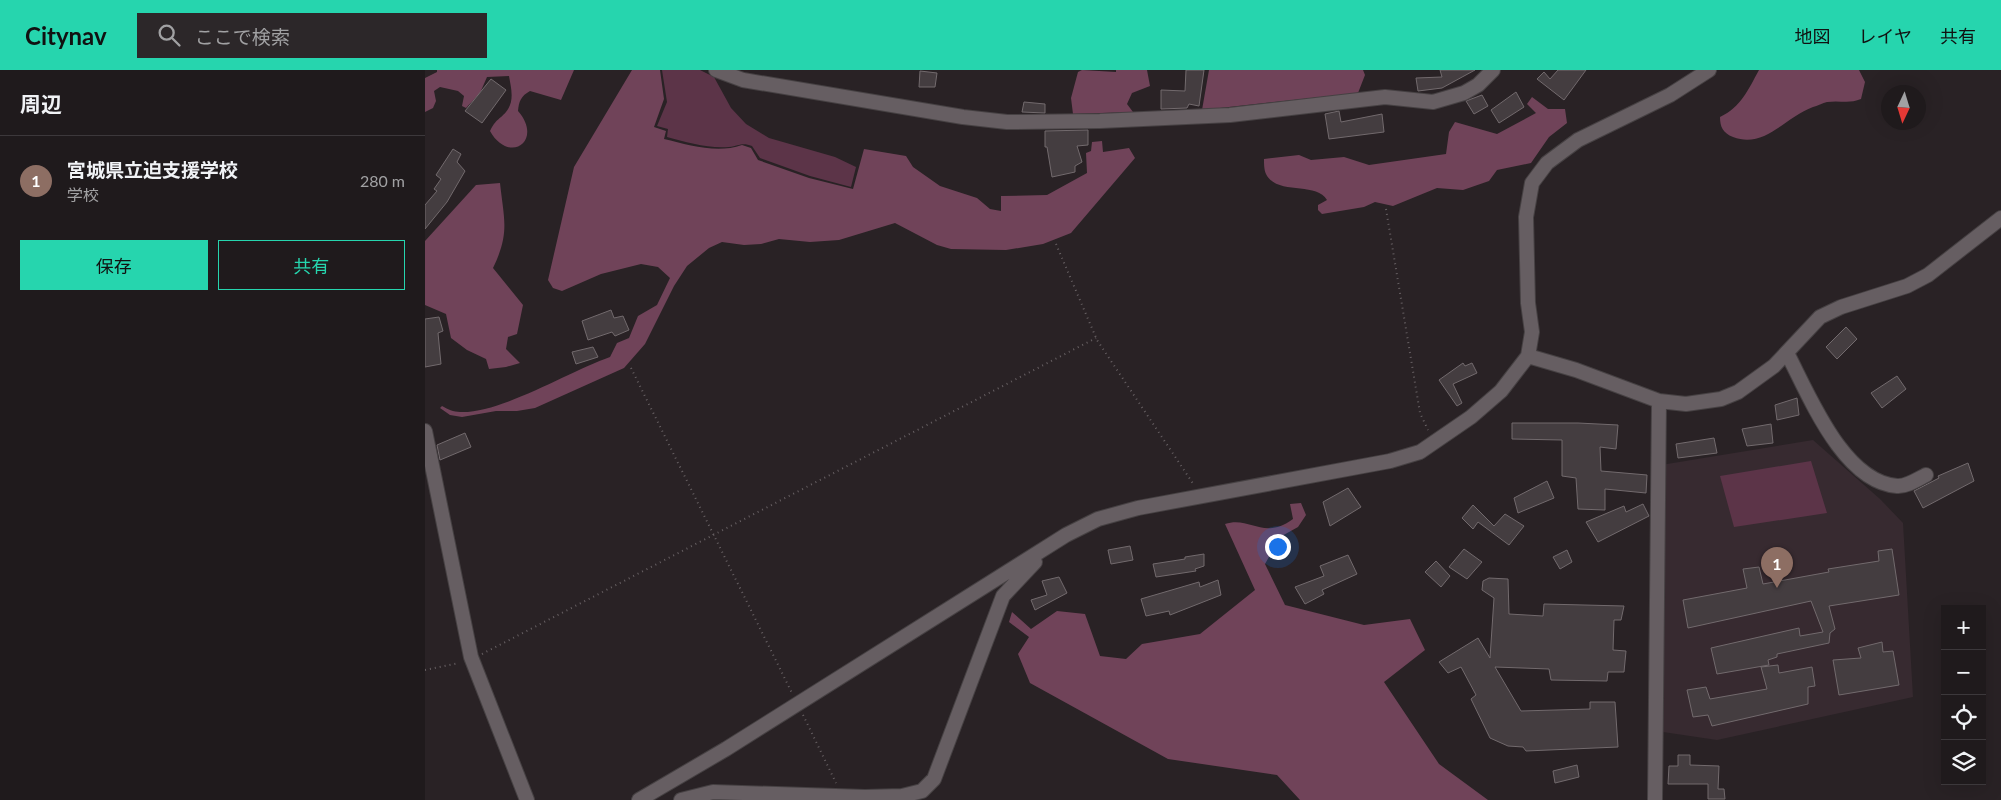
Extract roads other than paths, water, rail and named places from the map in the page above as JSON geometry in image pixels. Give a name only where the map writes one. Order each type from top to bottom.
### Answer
[{"type":"street","points":[[716,70],[743,80],[789,88],[963,117],[1017,122],[1168,120],[1230,115],[1385,97],[1433,102],[1463,93],[1478,85],[1493,70]]},
{"type":"street","points":[[639,800],[798,704],[1066,535],[1098,519],[1138,508],[1390,461],[1420,452],[1438,441],[1471,417],[1501,391],[1527,356],[1532,332],[1528,303],[1526,217],[1532,183],[1547,163],[1578,140],[1670,95],[1709,70]]},
{"type":"street","points":[[1527,356],[1576,370],[1659,401],[1686,404],[1721,399],[1738,392],[1774,366],[1820,317],[1841,307],[1907,286],[1928,275],[2001,218]]},
{"type":"street","points":[[1787,352],[1823,421],[1849,459],[1878,482],[1885,484],[1900,487],[1925,475]]},
{"type":"street","points":[[1655,800],[1659,401]]},
{"type":"street","points":[[425,431],[472,660],[527,800]]},
{"type":"street","points":[[681,800],[713,792],[850,798],[923,795],[934,779],[1003,596],[1027,570],[1066,535]]},
{"type":"place","name":"宮城県立迫支援学校","points":[[1777,588]]}]
